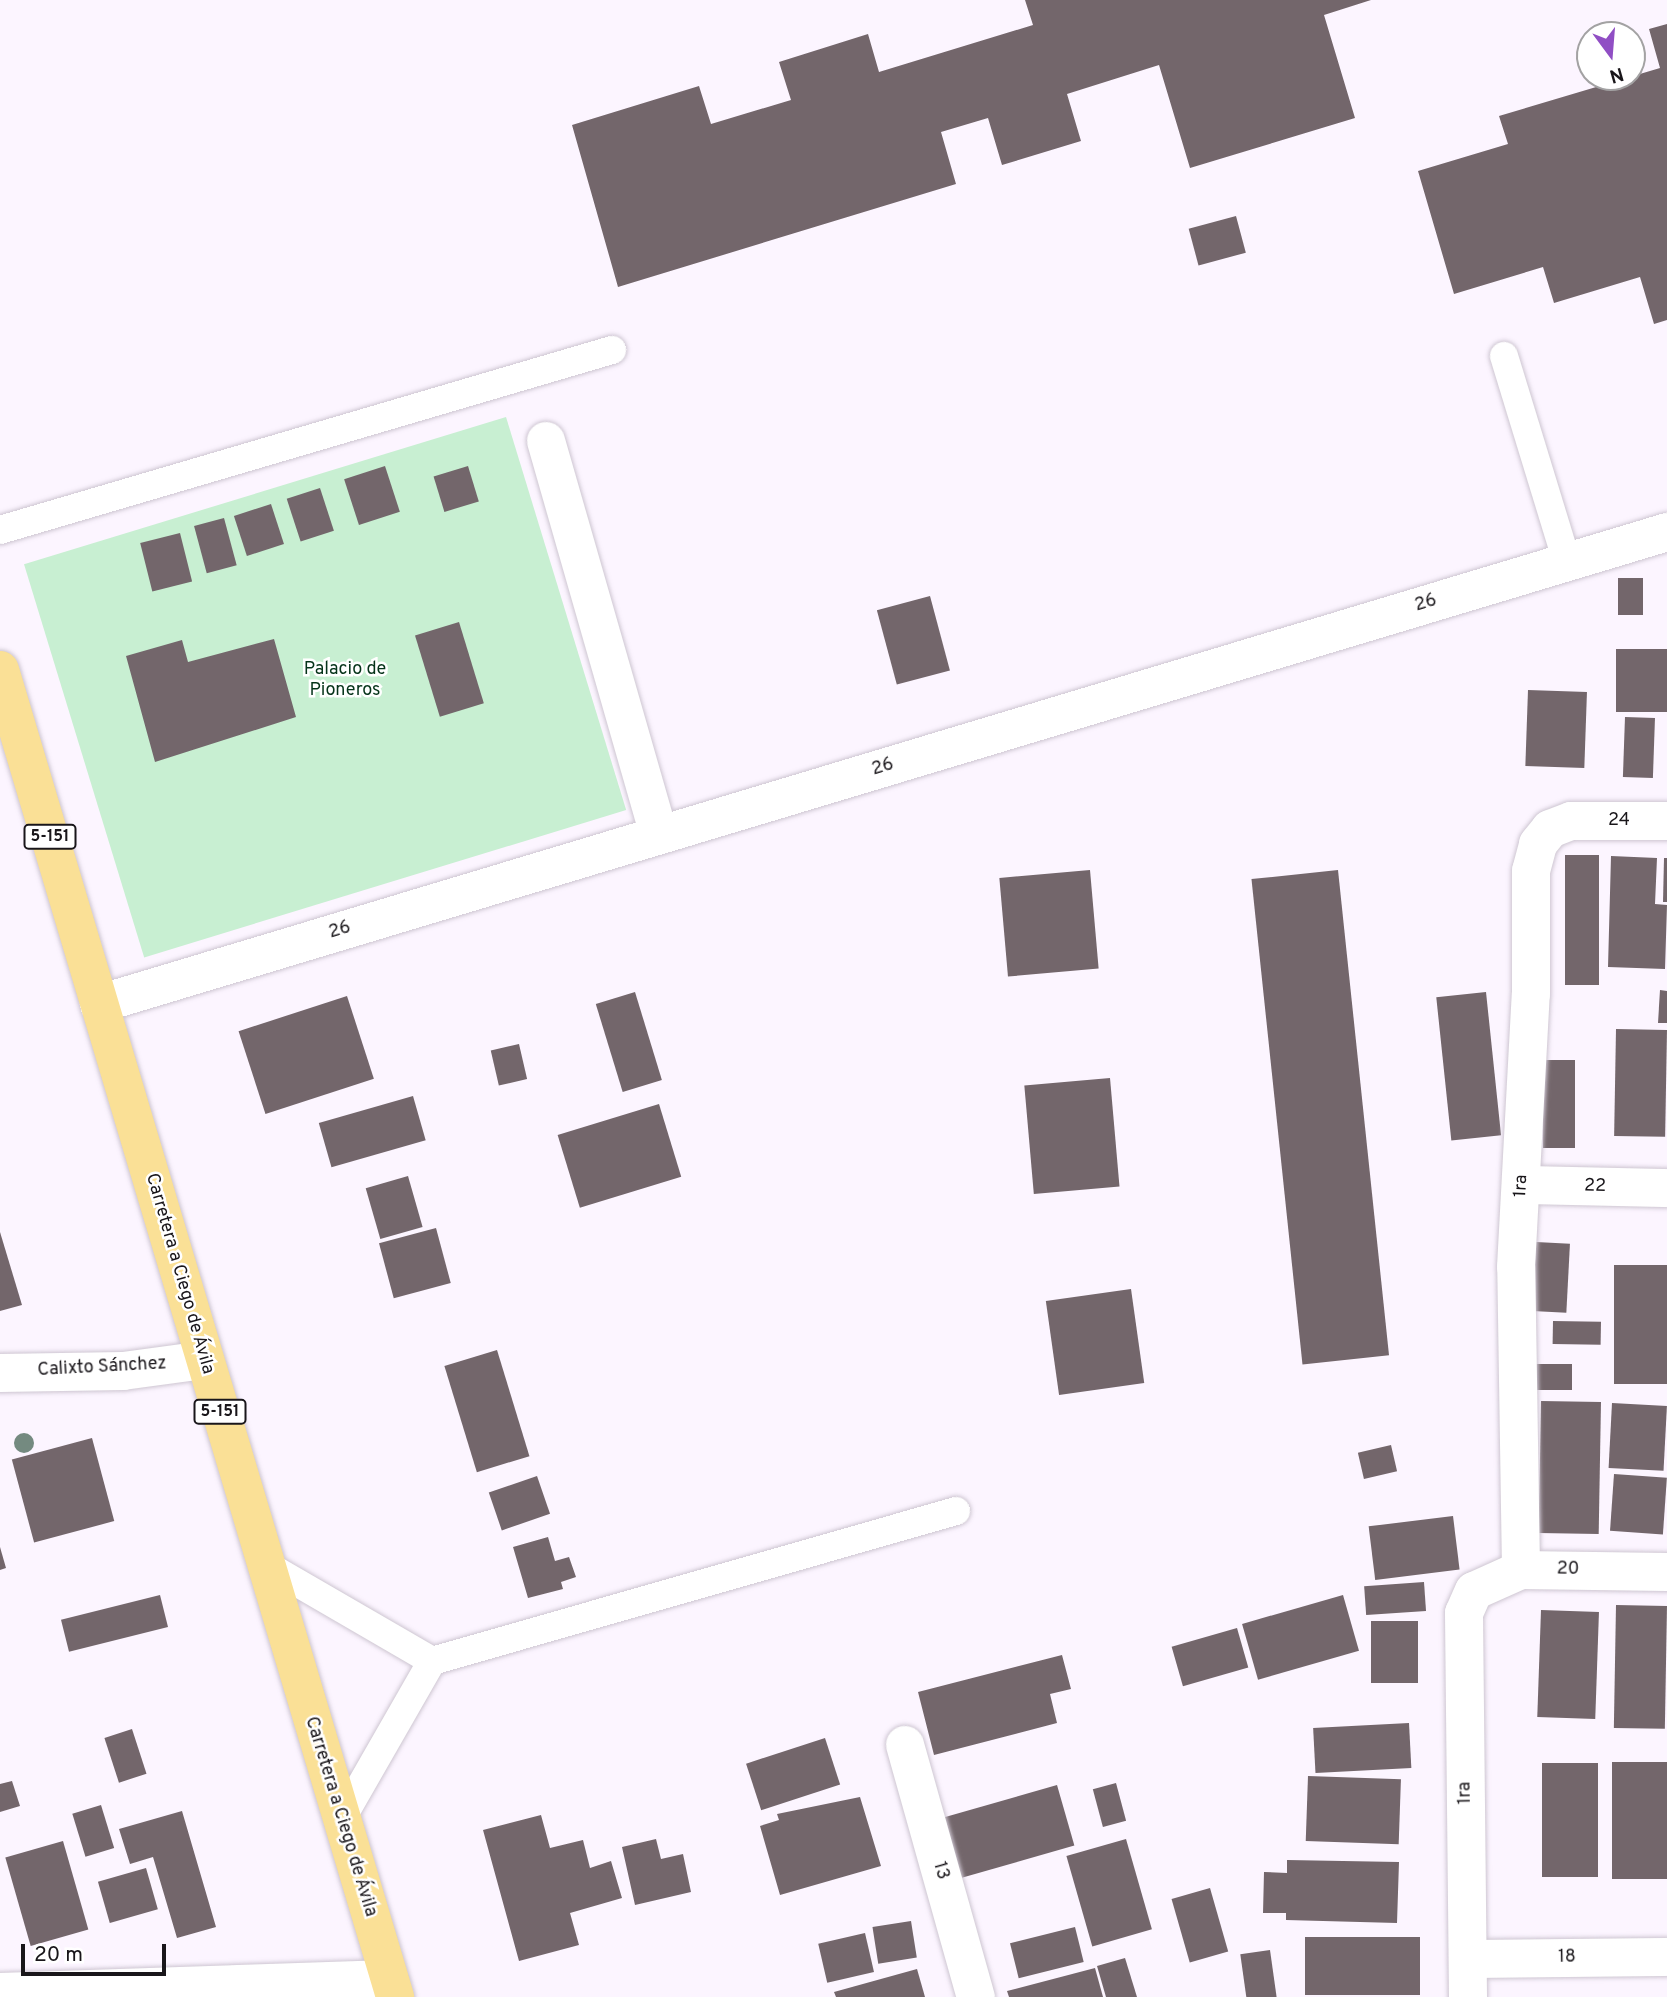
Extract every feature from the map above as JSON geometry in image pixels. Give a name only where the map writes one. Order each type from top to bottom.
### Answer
[{"type":"main road","name":"Carretera a Ciego de Ávila","points":[[0,670],[392,1988]]},
{"type":"street","points":[[546,441],[659,835]]},
{"type":"street","name":"26","points":[[99,1004],[1667,532]]},
{"type":"street","name":"24","points":[[1571,821],[1667,821]]},
{"type":"street","name":"1ra","points":[[1521,1570],[1516,1267],[1522,1185],[1531,871],[1538,844],[1550,829],[1571,821]]},
{"type":"street","name":"22","points":[[1522,1185],[1667,1188]]},
{"type":"street","name":"Calixto Sánchez","points":[[0,1373],[123,1371],[204,1360]]},
{"type":"street","name":"20","points":[[1475,1591],[1521,1570],[1667,1572]]},
{"type":"street","name":"1ra","points":[[1468,1997],[1464,1613],[1475,1591]]},
{"type":"street","name":"13","points":[[905,1745],[976,1997]]},
{"type":"street","name":"18","points":[[1468,1959],[1667,1956]]},
{"type":"street","points":[[0,1992],[392,1988]]},
{"type":"lane","points":[[0,530],[612,350]]},
{"type":"lane","points":[[1504,356],[1567,562]]},
{"type":"lane","points":[[341,1820],[432,1661],[956,1511]]},
{"type":"lane","points":[[265,1563],[432,1661]]},
{"type":"green space","name":"Palacio de Pioneros","points":[[506,417],[626,810],[144,957],[24,564]]},
{"type":"building","points":[[1025,0],[1371,0],[1324,15],[1355,118],[1190,168],[1159,65],[1067,94],[1081,141],[1002,165],[988,118],[941,132],[956,184],[618,287],[572,125],[699,86],[711,124],[791,100],[779,62],[868,34],[879,72],[1033,25]]},
{"type":"building","points":[[1667,24],[1667,320],[1654,324],[1640,277],[1554,303],[1543,267],[1454,294],[1418,171],[1508,144],[1499,116],[1583,91],[1646,91],[1646,72],[1660,68],[1649,29]]},
{"type":"building","points":[[1236,216],[1246,253],[1199,265],[1189,229]]},
{"type":"building","points":[[385,466],[400,512],[359,525],[344,479]]},
{"type":"building","points":[[468,466],[479,501],[444,512],[434,477]]},
{"type":"building","points":[[320,488],[334,531],[301,542],[287,499]]},
{"type":"building","points":[[271,504],[284,544],[247,556],[234,516]]},
{"type":"building","points":[[224,518],[237,565],[207,573],[194,526]]},
{"type":"building","points":[[180,533],[192,582],[152,591],[140,543]]},
{"type":"building","points":[[1618,578],[1643,578],[1643,615],[1618,615]]},
{"type":"building","points":[[930,596],[950,670],[897,685],[877,610]]},
{"type":"building","points":[[459,622],[484,703],[440,717],[415,635]]},
{"type":"building","points":[[274,639],[296,717],[155,762],[126,656],[182,640],[188,662]]},
{"type":"building","points":[[1616,649],[1667,649],[1667,712],[1616,712]]},
{"type":"building","points":[[1528,690],[1587,692],[1584,768],[1525,766]]},
{"type":"building","points":[[1625,717],[1655,718],[1653,778],[1623,777]]},
{"type":"building","points":[[1565,855],[1599,855],[1599,985],[1565,985]]},
{"type":"building","points":[[1611,856],[1657,858],[1655,904],[1667,905],[1665,969],[1608,967]]},
{"type":"building","points":[[1664,858],[1667,858],[1667,902],[1663,902]]},
{"type":"building","points":[[1090,870],[1099,969],[1008,977],[999,878]]},
{"type":"building","points":[[1338,870],[1389,1355],[1302,1364],[1251,879]]},
{"type":"building","points":[[1660,990],[1667,991],[1667,1023],[1658,1023]]},
{"type":"building","points":[[635,992],[662,1080],[623,1092],[596,1004]]},
{"type":"building","points":[[1486,992],[1501,1135],[1451,1140],[1436,997]]},
{"type":"building","points":[[347,996],[374,1079],[265,1114],[239,1031]]},
{"type":"building","points":[[1616,1029],[1667,1030],[1665,1137],[1614,1136]]},
{"type":"building","points":[[519,1044],[527,1079],[499,1086],[491,1051]]},
{"type":"building","points":[[1543,1060],[1575,1060],[1575,1148],[1543,1148]]},
{"type":"building","points":[[1110,1078],[1119,1187],[1034,1194],[1024,1085]]},
{"type":"building","points":[[413,1096],[426,1140],[331,1167],[319,1123]]},
{"type":"building","points":[[659,1104],[681,1177],[580,1208],[558,1135]]},
{"type":"building","points":[[408,1176],[423,1227],[380,1239],[366,1188]]},
{"type":"building","points":[[436,1228],[451,1283],[394,1298],[379,1243]]},
{"type":"building","points":[[0,1232],[22,1305],[0,1311]]},
{"type":"building","points":[[1536,1242],[1570,1244],[1566,1313],[1532,1311]]},
{"type":"building","points":[[1614,1265],[1667,1265],[1667,1384],[1614,1384]]},
{"type":"building","points":[[1131,1289],[1144,1383],[1059,1395],[1046,1301]]},
{"type":"building","points":[[1553,1321],[1601,1322],[1601,1345],[1553,1344]]},
{"type":"building","points":[[497,1350],[529,1456],[477,1472],[444,1366]]},
{"type":"building","points":[[1529,1364],[1572,1364],[1572,1390],[1529,1390]]},
{"type":"building","points":[[1541,1401],[1601,1402],[1599,1534],[1539,1533]]},
{"type":"building","points":[[1612,1403],[1667,1406],[1664,1471],[1609,1468]]},
{"type":"building","points":[[92,1438],[114,1521],[34,1543],[12,1459]]},
{"type":"building","points":[[1391,1445],[1397,1471],[1364,1479],[1358,1453]]},
{"type":"building","points":[[1614,1474],[1667,1478],[1663,1535],[1610,1531]]},
{"type":"building","points":[[537,1476],[550,1514],[502,1530],[489,1493]]},
{"type":"building","points":[[1453,1516],[1460,1570],[1375,1580],[1369,1526]]},
{"type":"building","points":[[548,1537],[555,1561],[569,1557],[576,1577],[561,1582],[563,1589],[528,1598],[513,1547]]},
{"type":"building","points":[[0,1547],[6,1568],[0,1570]]},
{"type":"building","points":[[1424,1582],[1426,1611],[1366,1615],[1364,1586]]},
{"type":"building","points":[[160,1595],[168,1627],[69,1652],[61,1620]]},
{"type":"building","points":[[1343,1595],[1359,1651],[1258,1680],[1242,1624]]},
{"type":"building","points":[[1616,1605],[1667,1606],[1665,1729],[1614,1728]]},
{"type":"building","points":[[1541,1610],[1599,1612],[1595,1719],[1537,1717]]},
{"type":"building","points":[[1371,1621],[1418,1621],[1418,1683],[1371,1683]]},
{"type":"building","points":[[1237,1628],[1248,1667],[1183,1686],[1172,1647]]},
{"type":"building","points":[[1062,1655],[1071,1689],[1050,1694],[1057,1723],[934,1755],[918,1692]]},
{"type":"building","points":[[1409,1723],[1411,1768],[1315,1773],[1313,1728]]},
{"type":"building","points":[[132,1729],[147,1774],[119,1783],[104,1738]]},
{"type":"building","points":[[825,1738],[840,1785],[761,1810],[746,1764]]},
{"type":"building","points":[[1612,1762],[1667,1762],[1667,1879],[1612,1879]]},
{"type":"building","points":[[1542,1763],[1598,1763],[1598,1877],[1542,1877]]},
{"type":"building","points":[[1308,1776],[1401,1779],[1399,1844],[1306,1841]]},
{"type":"building","points":[[12,1781],[20,1806],[0,1812],[0,1784]]},
{"type":"building","points":[[1116,1783],[1126,1821],[1103,1827],[1093,1789]]},
{"type":"building","points":[[1057,1785],[1074,1846],[961,1878],[944,1818]]},
{"type":"building","points":[[860,1797],[881,1866],[780,1895],[760,1826],[779,1820],[777,1814]]},
{"type":"building","points":[[101,1805],[114,1848],[85,1857],[72,1814]]},
{"type":"building","points":[[182,1811],[216,1927],[177,1938],[153,1857],[130,1864],[119,1829]]},
{"type":"building","points":[[541,1815],[550,1848],[583,1840],[590,1868],[611,1861],[622,1898],[570,1913],[579,1945],[519,1961],[483,1830]]},
{"type":"building","points":[[656,1839],[661,1859],[683,1854],[691,1892],[635,1905],[622,1847]]},
{"type":"building","points":[[1126,1839],[1152,1929],[1092,1946],[1066,1856]]},
{"type":"building","points":[[63,1841],[88,1929],[31,1946],[5,1858]]},
{"type":"building","points":[[1287,1860],[1399,1862],[1397,1923],[1286,1920],[1286,1913],[1263,1913],[1264,1872],[1287,1873]]},
{"type":"building","points":[[146,1868],[158,1909],[110,1923],[98,1882]]},
{"type":"building","points":[[1210,1888],[1228,1951],[1190,1962],[1172,1899]]},
{"type":"building","points":[[911,1921],[917,1958],[878,1964],[872,1927]]},
{"type":"building","points":[[1075,1927],[1084,1962],[1019,1978],[1010,1943]]},
{"type":"building","points":[[865,1933],[874,1972],[827,1983],[818,1944]]},
{"type":"building","points":[[1305,1937],[1420,1937],[1420,1995],[1305,1995]]},
{"type":"building","points":[[1270,1950],[1277,1997],[1246,1997],[1240,1954]]},
{"type":"building","points":[[1125,1958],[1137,1997],[1106,1997],[1097,1966]]},
{"type":"building","points":[[1095,1968],[1103,1997],[1009,1997],[1007,1991]]},
{"type":"building","points":[[917,1969],[925,1997],[836,1997],[834,1992]]}]
